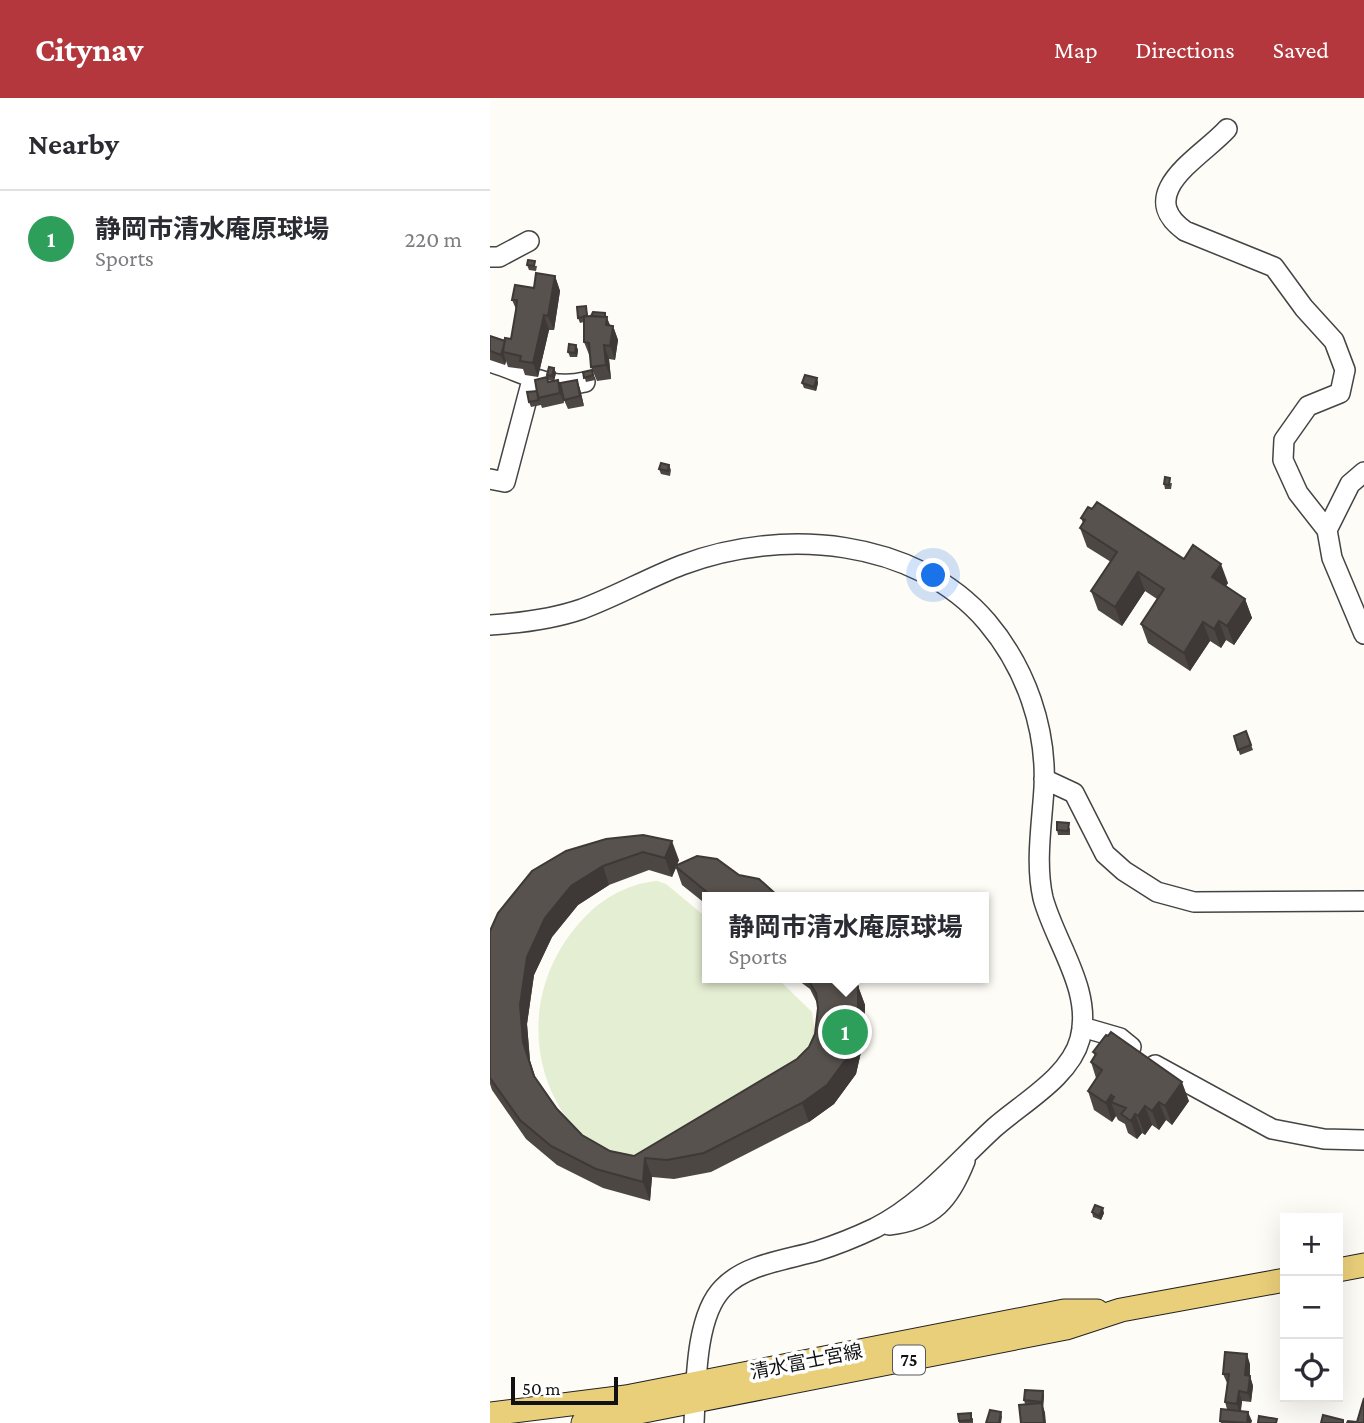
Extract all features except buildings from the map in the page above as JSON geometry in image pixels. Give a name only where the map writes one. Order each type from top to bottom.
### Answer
[{"type":"main road","points":[[1343,1269],[1364,1265]]},
{"type":"main road","name":"清水富士宮線","points":[[583,1423],[695,1403],[1064,1311],[1121,1310],[1280,1281]]},
{"type":"main road","name":"清水富士宮線","points":[[490,1414],[626,1398],[695,1403]]},
{"type":"street","points":[[1227,129],[1182,167],[1167,193],[1166,207],[1175,223],[1185,231],[1274,267],[1304,308],[1334,341],[1345,370],[1340,393],[1308,406],[1284,440],[1283,460],[1298,493],[1327,530],[1332,558],[1364,634]]},
{"type":"street","points":[[490,257],[499,257],[528,241]]},
{"type":"street","points":[[490,362],[516,370],[532,380],[558,386],[585,382]]},
{"type":"street","points":[[490,479],[505,482],[532,380]]},
{"type":"street","points":[[1327,530],[1350,484],[1364,472]]},
{"type":"street","points":[[490,625],[541,620],[581,609],[682,565],[739,550],[797,544],[863,551],[897,560],[950,588],[996,632],[1019,670],[1036,714],[1043,747],[1040,864],[1042,894],[1054,932],[1079,989],[1082,1027],[1079,1044],[1068,1062],[968,1153],[916,1200],[878,1226],[822,1249],[743,1274],[722,1288],[704,1324],[695,1403]]},
{"type":"street","points":[[1044,779],[1074,793],[1105,854],[1124,871],[1157,891],[1194,902],[1364,901]]},
{"type":"street","points":[[1082,1027],[1119,1038],[1163,1071],[1272,1129],[1324,1139],[1364,1139]]},
{"type":"green space","points":[[657,881],[666,884],[702,914],[702,983],[782,983],[812,1012],[816,1040],[797,1072],[623,1162],[584,1136],[565,1116],[551,1090],[542,1064],[540,1010],[545,983],[556,957],[571,934],[590,912],[605,900],[639,884]]},
{"type":"place","name":"静岡市清水庵原球場","points":[[845,1032]]}]
